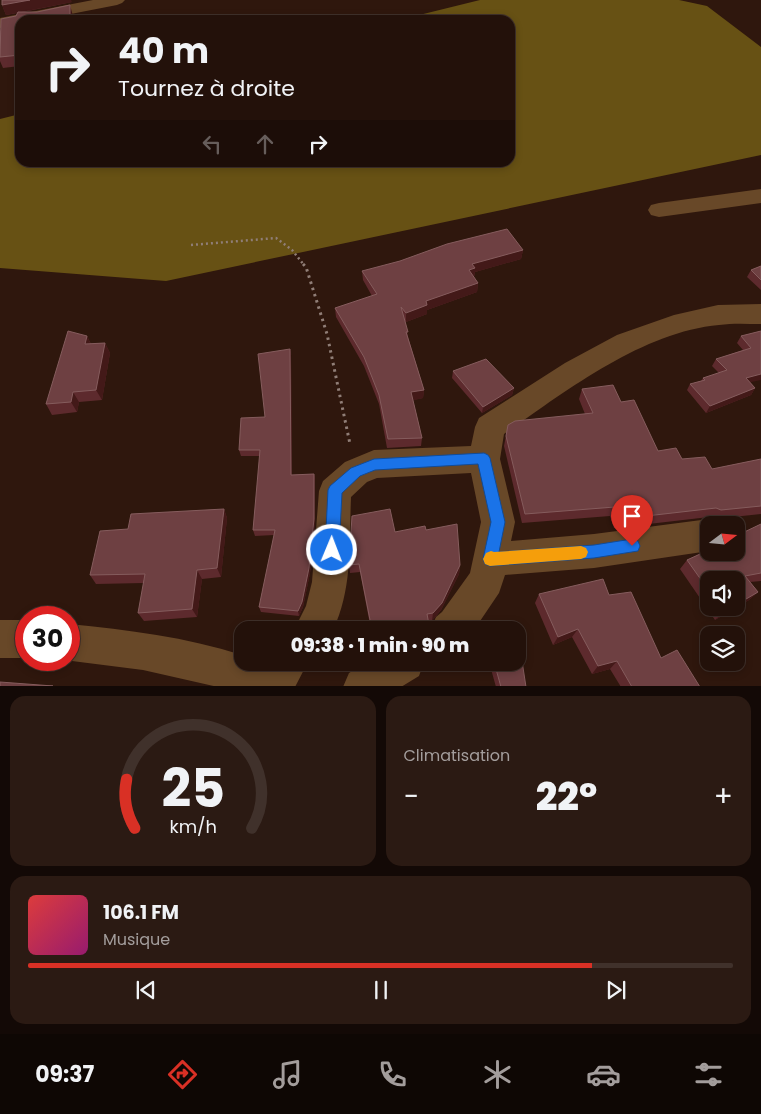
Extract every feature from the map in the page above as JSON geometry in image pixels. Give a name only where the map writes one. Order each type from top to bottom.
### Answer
[{"type":"street","points":[[41,15],[117,0]]},
{"type":"street","points":[[0,23],[15,20]]},
{"type":"street","points":[[659,210],[761,196]]},
{"type":"street","points":[[458,621],[486,581],[498,522],[484,458],[490,427],[575,371],[627,342],[674,326],[718,315],[761,314]]},
{"type":"street","points":[[317,621],[331,585],[332,516],[335,490],[356,472],[374,464],[484,458]]},
{"type":"street","points":[[490,559],[594,551],[700,535]]},
{"type":"street","points":[[0,639],[15,640]]},
{"type":"street","points":[[80,644],[143,650],[209,664],[262,681],[266,686]]},
{"type":"street","points":[[271,686],[282,671]]},
{"type":"street","points":[[363,686],[390,671]]},
{"type":"path","points":[[191,245],[276,238],[292,250],[306,267],[327,334],[356,472]]},
{"type":"shaded area","points":[[480,0],[679,0],[707,6],[761,47],[761,155],[166,281],[0,268],[0,119],[15,115],[15,167],[515,167],[515,15],[419,15]]},
{"type":"building","points":[[2,0],[30,0],[2,5]]},
{"type":"building","points":[[70,5],[70,15],[16,15],[18,12],[37,12]]},
{"type":"building","points":[[15,16],[15,56],[0,57],[1,19]]},
{"type":"building","points":[[507,229],[523,250],[472,264],[475,268],[469,270],[478,283],[426,301],[427,305],[406,313],[401,307],[408,332],[406,332],[424,390],[411,392],[422,438],[388,439],[379,395],[364,357],[335,308],[377,294],[362,271],[400,261],[447,244]]},
{"type":"building","points":[[761,266],[761,280],[751,270]]},
{"type":"building","points":[[68,331],[87,336],[85,344],[105,343],[96,390],[73,392],[71,402],[46,404]]},
{"type":"building","points":[[761,331],[761,374],[746,378],[755,388],[710,406],[690,384],[705,380],[703,378],[727,370],[716,359],[751,348],[741,336]]},
{"type":"building","points":[[290,349],[291,475],[314,474],[314,519],[309,568],[302,602],[298,611],[259,607],[275,530],[253,530],[260,450],[239,450],[241,418],[265,417],[258,354]]},
{"type":"building","points":[[486,359],[514,388],[483,407],[453,371]]},
{"type":"building","points":[[613,385],[621,402],[634,400],[658,451],[676,448],[682,459],[705,457],[712,469],[761,459],[761,506],[721,510],[716,508],[620,519],[615,507],[525,514],[506,436],[508,425],[515,421],[593,413],[582,389]]},
{"type":"building","points":[[224,509],[217,568],[197,570],[192,609],[138,613],[145,574],[90,575],[100,531],[128,529],[131,514]]},
{"type":"building","points":[[390,509],[395,532],[425,526],[426,530],[457,524],[460,565],[442,603],[433,613],[427,614],[428,621],[370,621],[359,564],[349,565],[352,516]]},
{"type":"building","points":[[761,524],[761,573],[745,576],[745,571],[700,571],[700,578],[687,560],[700,554],[700,561],[745,561],[745,532]]},
{"type":"building","points":[[745,576],[758,592],[745,600]]},
{"type":"building","points":[[603,579],[609,595],[631,592],[661,658],[677,650],[699,686],[631,686],[617,661],[598,666],[578,629],[558,637],[539,594]]},
{"type":"building","points":[[497,671],[524,671],[526,686],[501,686]]},
{"type":"building","points":[[0,682],[53,686],[0,686]]},
{"type":"slow traffic","points":[[491,558],[581,552]]},
{"type":"route","points":[[332,550],[332,516],[335,490],[356,472],[374,464],[391,462],[484,458],[498,522],[490,559],[594,551],[632,546]]}]
